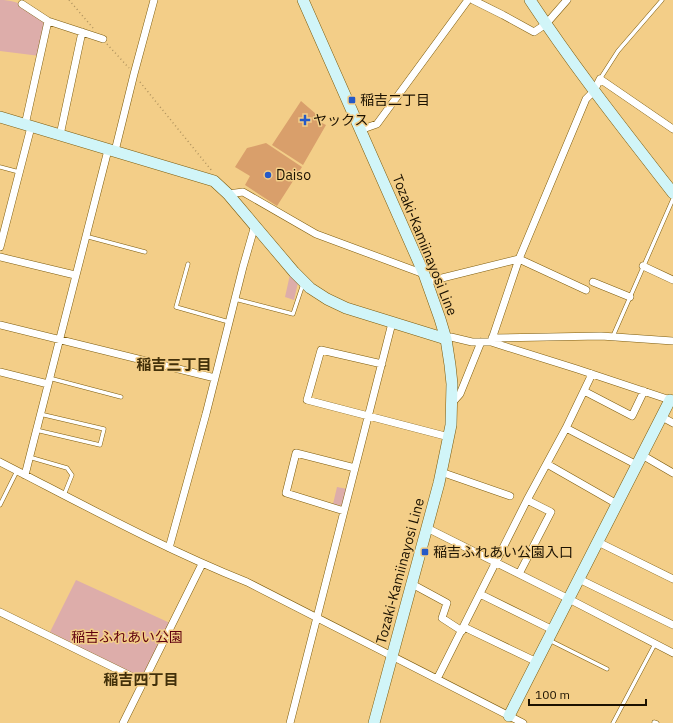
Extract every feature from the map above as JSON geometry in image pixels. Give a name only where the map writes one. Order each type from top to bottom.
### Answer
[{"type":"street","points":[[25,475],[85,236],[134,74],[154,0]]},
{"type":"street","name":"Tozaki-Kamiinayosi Line","points":[[303,0],[425,278],[446,339],[450,365],[452,403],[449,437],[427,528],[374,723]]},
{"type":"street","points":[[360,130],[377,124],[468,0]]},
{"type":"street","points":[[473,0],[534,32],[546,24],[567,0]]},
{"type":"street","points":[[530,0],[594,91],[673,193]]},
{"type":"street","points":[[23,2],[48,21],[103,39]]},
{"type":"street","points":[[0,247],[19,172],[48,21]]},
{"type":"street","points":[[60,135],[82,32]]},
{"type":"street","points":[[492,340],[519,259],[586,99],[594,91],[600,79],[673,129]]},
{"type":"street","points":[[0,117],[214,181],[228,194],[294,272],[310,288],[327,300],[392,323],[446,339],[451,337],[472,342],[492,340],[612,337],[673,341]]},
{"type":"street","points":[[228,194],[243,192],[316,234],[425,278],[519,259],[586,290]]},
{"type":"street","points":[[169,548],[255,225]]},
{"type":"street","points":[[0,257],[76,275]]},
{"type":"street","points":[[643,266],[673,280]]},
{"type":"street","points":[[594,282],[630,297]]},
{"type":"street","points":[[290,723],[392,323]]},
{"type":"street","points":[[0,325],[215,378]]},
{"type":"street","points":[[492,340],[644,391],[672,398],[509,716]]},
{"type":"street","points":[[452,403],[460,394],[481,342]]},
{"type":"street","points":[[382,364],[321,350],[307,400],[449,437]]},
{"type":"street","points":[[0,372],[49,381]]},
{"type":"street","points":[[437,679],[527,500],[548,464],[592,374]]},
{"type":"street","points":[[584,391],[632,416],[644,391]]},
{"type":"street","points":[[662,417],[673,423]]},
{"type":"street","points":[[566,428],[673,473]]},
{"type":"street","points":[[344,511],[286,493],[296,453],[355,468]]},
{"type":"street","points":[[0,462],[169,548],[202,564],[247,582],[522,723]]},
{"type":"street","points":[[548,464],[617,504]]},
{"type":"street","points":[[441,472],[510,496]]},
{"type":"street","points":[[519,574],[551,512],[527,500]]},
{"type":"street","points":[[427,528],[673,653]]},
{"type":"street","points":[[598,542],[673,579]]},
{"type":"street","points":[[123,723],[202,564]]},
{"type":"street","points":[[579,578],[673,625]]},
{"type":"street","points":[[412,584],[447,602],[442,618],[537,662]]},
{"type":"street","points":[[480,594],[551,635]]},
{"type":"street","points":[[0,612],[143,682]]},
{"type":"lane","points":[[600,79],[618,51],[662,0]]},
{"type":"lane","points":[[0,167],[19,172]]},
{"type":"lane","points":[[612,337],[673,198]]},
{"type":"lane","points":[[85,236],[145,252]]},
{"type":"lane","points":[[188,264],[176,307],[229,322]]},
{"type":"lane","points":[[235,299],[293,314],[304,281]]},
{"type":"lane","points":[[49,381],[121,397]]},
{"type":"lane","points":[[36,430],[100,445],[104,429],[40,414]]},
{"type":"lane","points":[[29,458],[68,468],[72,475],[64,495]]},
{"type":"lane","points":[[0,505],[1,500],[17,471]]},
{"type":"lane","points":[[551,635],[607,669]]},
{"type":"lane","points":[[614,723],[655,644]]},
{"type":"path","points":[[69,0],[93,28]]},
{"type":"path","points":[[103,39],[134,74],[212,170],[214,181]]},
{"type":"green space","points":[[0,0],[7,0],[20,4],[48,21],[40,56],[0,51]]},
{"type":"green space","points":[[291,270],[299,278],[294,300],[285,297]]},
{"type":"green space","points":[[337,487],[347,489],[343,506],[333,504]]},
{"type":"green space","name":"稲吉ふれあい公園","points":[[76,580],[170,623],[141,678],[50,632]]},
{"type":"building","points":[[301,101],[316,114],[314,119],[326,125],[303,165],[272,145]]},
{"type":"building","points":[[266,143],[302,167],[277,206],[245,185],[250,176],[235,167],[247,148]]},
{"type":"place","name":"稲吉二丁目","points":[[352,100]]},
{"type":"place","name":"ヤックス","points":[[305,120]]},
{"type":"place","name":"Daiso","points":[[268,175]]},
{"type":"place","name":"稲吉ふれあい公園入口","points":[[425,552]]},
{"type":"district","name":"稲吉三丁目","points":[[174,365]]},
{"type":"district","name":"稲吉四丁目","points":[[141,680]]}]
